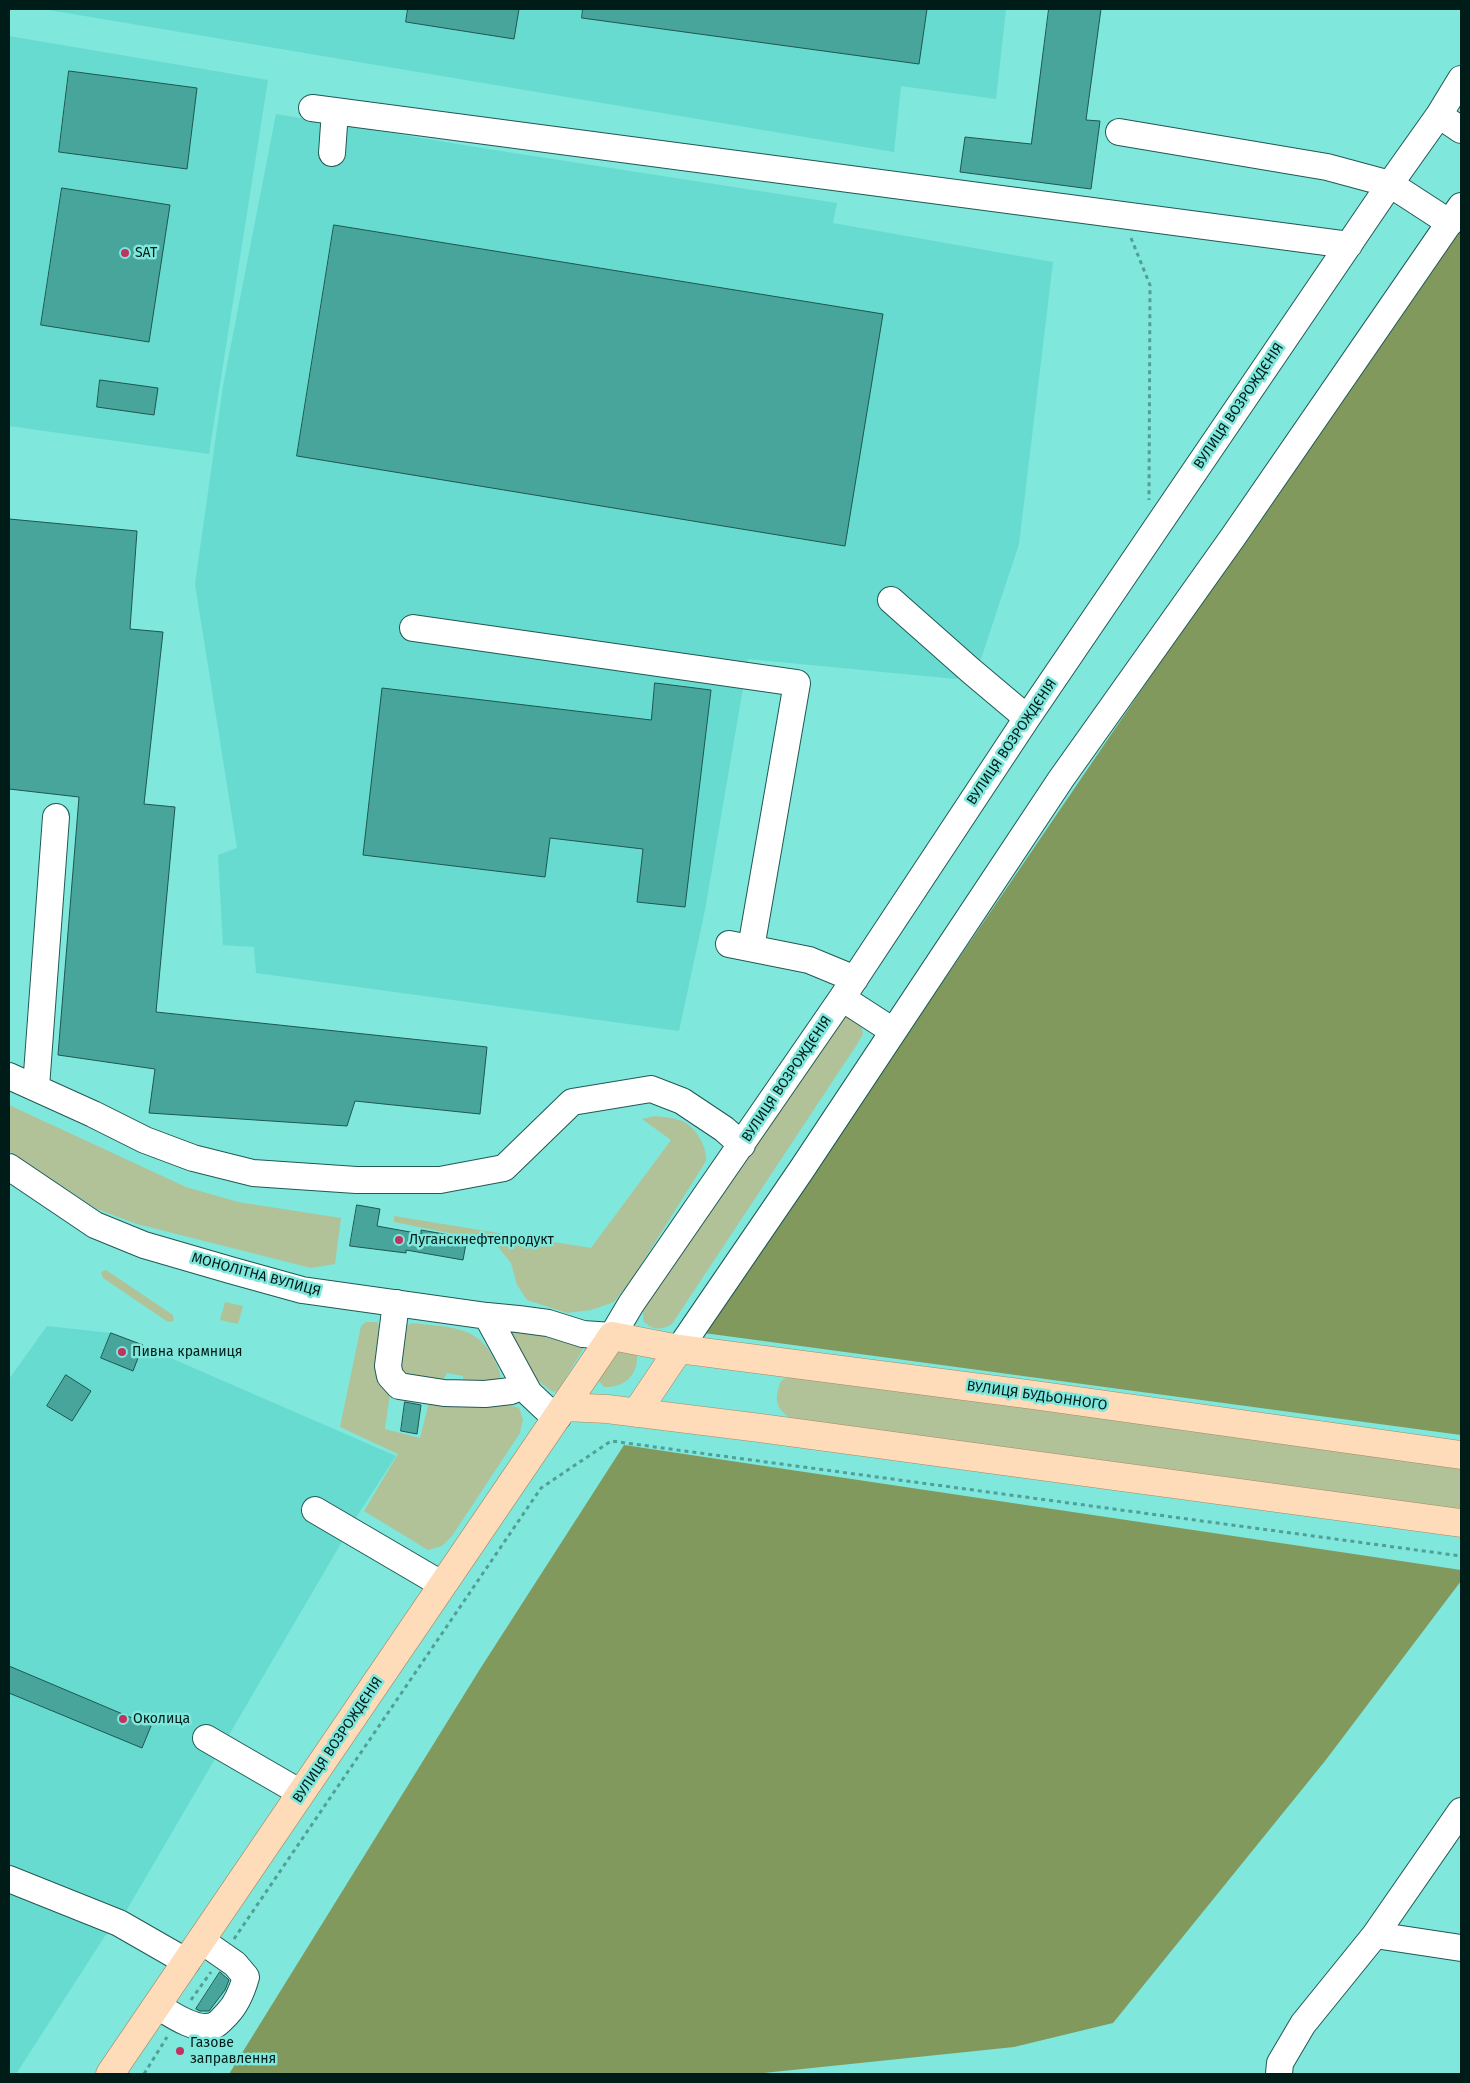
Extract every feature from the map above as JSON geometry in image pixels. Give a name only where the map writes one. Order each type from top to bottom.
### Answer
[{"type":"main road","name":"ВУЛИЦЯ БУДЬОННОГО","points":[[612,1336],[679,1348],[1461,1455]]},
{"type":"main road","name":"ВУЛИЦЯ ВОЗРОЖДЄНІЯ","points":[[110,2074],[168,2012],[301,1793],[612,1336]]},
{"type":"main road","points":[[636,1413],[679,1348]]},
{"type":"main road","points":[[562,1412],[636,1413],[760,1428],[1461,1523]]},
{"type":"street","name":"ВУЛИЦЯ ВОЗРОЖДЄНІЯ","points":[[612,1336],[631,1304],[849,989],[1148,538],[1439,115],[1461,79]]},
{"type":"street","points":[[332,153],[323,109],[1349,245]]},
{"type":"street","points":[[1439,115],[1461,130]]},
{"type":"street","points":[[679,1348],[802,1169],[1061,779],[1239,528],[1456,214],[1390,184],[1327,167],[1119,132]]},
{"type":"street","points":[[891,600],[1027,718]]},
{"type":"street","points":[[413,628],[797,683],[740,946],[809,960],[849,989],[893,1031]]},
{"type":"street","points":[[36,1087],[56,817]]},
{"type":"street","points":[[9,1076],[36,1087],[145,1140],[193,1158],[253,1173],[356,1180],[440,1180],[504,1168],[572,1102],[651,1089],[682,1102],[724,1129],[742,1145]]},
{"type":"street","name":"МОНОЛІТНА ВУЛИЦЯ","points":[[9,1167],[95,1226],[144,1245],[302,1290],[487,1316],[518,1318],[548,1323],[583,1334],[612,1336]]},
{"type":"street","points":[[396,1303],[388,1366],[390,1376],[399,1386],[444,1393],[485,1394],[511,1391],[524,1385]]},
{"type":"street","points":[[487,1316],[516,1366],[524,1385],[538,1402],[562,1412]]},
{"type":"street","points":[[315,1510],[443,1586]]},
{"type":"street","points":[[206,1738],[301,1793]]},
{"type":"street","points":[[1279,2074],[1280,2063],[1303,2024],[1375,1935],[1461,1811]]},
{"type":"street","points":[[9,1879],[119,1923],[235,1964],[246,1977],[243,1990],[233,2008],[216,2025],[203,2027],[168,2012]]},
{"type":"street","points":[[1375,1935],[1461,1948]]},
{"type":"path","points":[[1122,216],[1150,285],[1148,538]]},
{"type":"path","points":[[144,2074],[168,2012],[204,1953],[541,1488],[611,1441],[1461,1556]]},
{"type":"shaded area","points":[[43,9],[1006,9],[996,99],[901,86],[894,152]]},
{"type":"shaded area","name":"SAT","points":[[9,36],[268,80],[209,454],[9,426]]},
{"type":"shaded area","points":[[276,114],[837,203],[833,223],[1053,262],[1019,544],[981,659],[970,670],[956,679],[748,659],[705,910],[679,1031],[256,973],[254,947],[223,945],[218,855],[237,848],[195,584],[223,386]]},
{"type":"shaded area","name":"Околица","points":[[47,1326],[111,1333],[396,1456],[357,1516],[119,1923],[105,1936],[16,2074],[9,2074],[9,1379]]},
{"type":"green space","points":[[1461,220],[1461,1435],[704,1333]]},
{"type":"green space","points":[[839,1018],[853,1018],[861,1025],[863,1034],[856,1046],[672,1324],[664,1328],[650,1326],[643,1321],[643,1309],[710,1213]]},
{"type":"green space","points":[[9,1105],[186,1187],[238,1202],[341,1218],[335,1264],[311,1268],[137,1224],[97,1209],[9,1151]]},
{"type":"green space","points":[[655,1116],[679,1120],[690,1126],[698,1135],[703,1145],[706,1161],[632,1279],[614,1302],[591,1310],[567,1313],[527,1300],[517,1285],[511,1263],[494,1242],[394,1222],[394,1216],[591,1248],[671,1140],[642,1119]]},
{"type":"green space","points":[[106,1270],[173,1315],[174,1321],[168,1322],[103,1278],[101,1272]]},
{"type":"green space","points":[[225,1302],[243,1306],[238,1324],[220,1320]]},
{"type":"green space","points":[[366,1322],[377,1322],[381,1329],[376,1359],[390,1394],[385,1429],[420,1438],[429,1402],[510,1405],[519,1408],[523,1419],[520,1433],[452,1536],[442,1546],[428,1550],[364,1511],[398,1454],[340,1427],[361,1326]]},
{"type":"green space","points":[[413,1323],[450,1327],[479,1339],[494,1359],[500,1373],[500,1381],[463,1383],[463,1376],[447,1373],[442,1382],[407,1378],[401,1372],[404,1326]]},
{"type":"green space","points":[[505,1327],[579,1342],[583,1349],[558,1390],[553,1392],[534,1378]]},
{"type":"green space","points":[[631,1349],[637,1356],[637,1363],[632,1375],[623,1383],[604,1387],[598,1380],[614,1352]]},
{"type":"green space","points":[[795,1373],[1461,1465],[1461,1511],[794,1421],[780,1408],[777,1394],[781,1381]]},
{"type":"green space","points":[[624,1445],[1461,1570],[1461,1581],[1325,1761],[1113,2023],[1014,2047],[754,2074],[229,2074],[480,1669]]},
{"type":"building","points":[[408,9],[519,9],[514,39],[406,22]]},
{"type":"building","points":[[583,9],[927,9],[919,64],[582,18]]},
{"type":"building","points":[[1049,9],[1101,9],[1086,120],[1100,121],[1091,189],[960,172],[965,137],[1031,144]]},
{"type":"building","points":[[69,71],[197,88],[187,169],[59,152]]},
{"type":"building","points":[[62,188],[170,205],[149,342],[41,325]]},
{"type":"building","points":[[334,225],[883,314],[845,546],[297,456]]},
{"type":"building","points":[[100,380],[158,388],[154,415],[97,407]]},
{"type":"building","points":[[9,519],[137,531],[130,629],[163,632],[144,804],[175,807],[156,1012],[487,1047],[480,1114],[355,1101],[347,1126],[149,1113],[155,1069],[58,1055],[79,797],[9,789]]},
{"type":"building","points":[[655,683],[711,690],[685,907],[637,902],[643,849],[550,838],[545,877],[363,855],[382,688],[651,720]]},
{"type":"building","points":[[357,1205],[380,1209],[377,1226],[421,1234],[421,1230],[467,1238],[463,1260],[406,1250],[406,1253],[350,1246]]},
{"type":"building","name":"Пивна крамниця","points":[[111,1333],[143,1345],[133,1371],[101,1358]]},
{"type":"building","points":[[66,1375],[91,1391],[72,1421],[47,1406]]},
{"type":"building","points":[[405,1402],[421,1405],[417,1434],[401,1431]]},
{"type":"building","points":[[9,1666],[151,1726],[142,1748],[9,1693]]},
{"type":"building","points":[[220,1972],[229,1980],[225,1990],[209,2011],[196,2009]]},
{"type":"place","name":"SAT","points":[[125,253]]},
{"type":"place","name":"Луганскнефтепродукт","points":[[399,1240]]},
{"type":"place","name":"Пивна крамниця","points":[[122,1352]]},
{"type":"place","name":"Околица","points":[[123,1719]]},
{"type":"place","name":"Газове заправлення","points":[[180,2051]]}]
